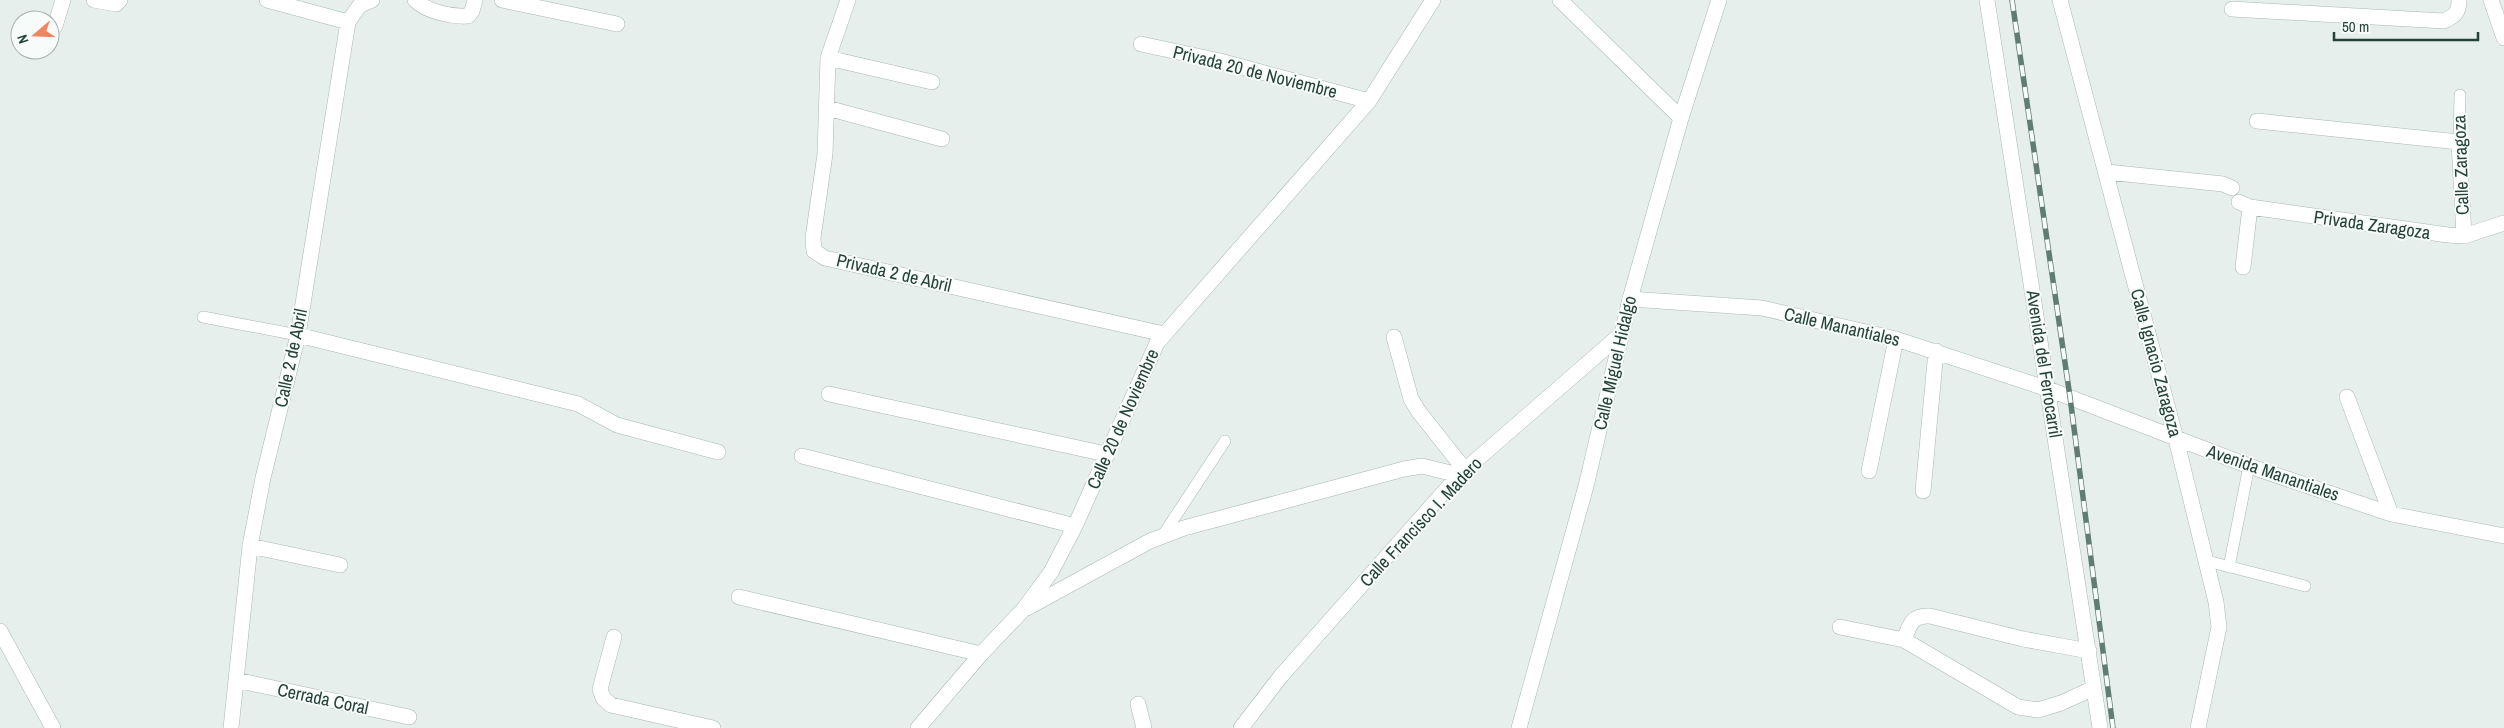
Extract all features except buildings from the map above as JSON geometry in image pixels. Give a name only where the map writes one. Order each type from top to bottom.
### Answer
[{"type":"street","points":[[94,0],[116,4],[120,0]]},
{"type":"street","points":[[267,0],[348,22],[360,5],[372,0]]},
{"type":"street","points":[[415,0],[433,10],[460,16],[468,16],[472,11],[475,0]]},
{"type":"street","points":[[502,0],[617,24]]},
{"type":"street","name":"Privada 2 de Abril","points":[[848,0],[828,58],[825,154],[813,238],[814,251],[825,258],[1164,334]]},
{"type":"street","name":"Calle 20 de Noviembre","points":[[918,728],[981,654],[1023,610],[1051,572],[1075,526],[1150,356],[1164,334],[1369,101],[1433,0]]},
{"type":"street","points":[[1560,0],[1681,118]]},
{"type":"street","name":"Calle Miguel Hidalgo","points":[[1519,728],[1586,486],[1620,335],[1681,118],[1719,0]]},
{"type":"street","name":"Avenida del Ferrocarril","points":[[1987,0],[2100,728]]},
{"type":"street","name":"Calle Ignacio Zaragoza","points":[[2060,0],[2107,172],[2207,562],[2219,627],[2198,728]]},
{"type":"street","points":[[2232,9],[2444,21],[2452,17],[2459,10],[2460,0]]},
{"type":"street","points":[[2491,0],[2504,38]]},
{"type":"street","name":"Calle 2 de Abril","points":[[232,728],[250,546],[263,478],[298,335],[348,22]]},
{"type":"street","name":"Privada 20 de Noviembre","points":[[1142,44],[1220,61],[1369,101]]},
{"type":"street","points":[[828,58],[932,82]]},
{"type":"street","points":[[827,108],[942,139]]},
{"type":"street","points":[[2257,121],[2459,142]]},
{"type":"street","name":"Calle Zaragoza","points":[[2459,142],[2464,236]]},
{"type":"street","points":[[2107,172],[2223,184],[2232,188]]},
{"type":"street","name":"Privada Zaragoza","points":[[2243,266],[2244,205],[2388,228],[2464,236],[2504,222]]},
{"type":"street","name":"Calle Manantiales","points":[[1630,299],[1762,308],[1896,339],[2048,389]]},
{"type":"street","points":[[298,335],[578,404],[617,425],[718,452]]},
{"type":"street","name":"Calle Francisco I. Madero","points":[[1241,728],[1281,676],[1462,472],[1620,335]]},
{"type":"street","points":[[1394,337],[1411,399],[1418,412],[1462,472]]},
{"type":"street","points":[[1868,471],[1896,339]]},
{"type":"street","points":[[1924,491],[1936,351]]},
{"type":"street","name":"Avenida Manantiales","points":[[2048,389],[2250,466],[2391,514],[2504,536]]},
{"type":"street","points":[[829,394],[1106,454]]},
{"type":"street","points":[[2346,397],[2391,514]]},
{"type":"street","points":[[802,456],[1075,526]]},
{"type":"street","points":[[1023,610],[1163,535],[1404,469],[1422,466],[1462,472]]},
{"type":"street","points":[[250,546],[340,565]]},
{"type":"street","points":[[739,597],[981,654]]},
{"type":"street","points":[[1904,640],[1911,620],[1918,616],[1930,616],[2022,639],[2088,651]]},
{"type":"street","points":[[1840,627],[1904,640],[2018,707],[2038,710],[2061,703],[2094,688]]},
{"type":"street","points":[[0,631],[53,728]]},
{"type":"street","points":[[614,637],[600,689],[603,698],[611,705],[713,728]]},
{"type":"street","name":"Cerrada Coral","points":[[236,680],[409,717]]},
{"type":"street","points":[[1138,704],[1144,728]]},
{"type":"lane","name":"Calle Zaragoza","points":[[2459,142],[2460,95]]},
{"type":"lane","points":[[203,317],[298,335]]},
{"type":"lane","points":[[1163,535],[1225,441]]},
{"type":"lane","points":[[2229,567],[2250,466]]},
{"type":"lane","points":[[2207,562],[2305,586]]},
{"type":"railway","points":[[2012,0],[2070,397],[2113,728]]}]
